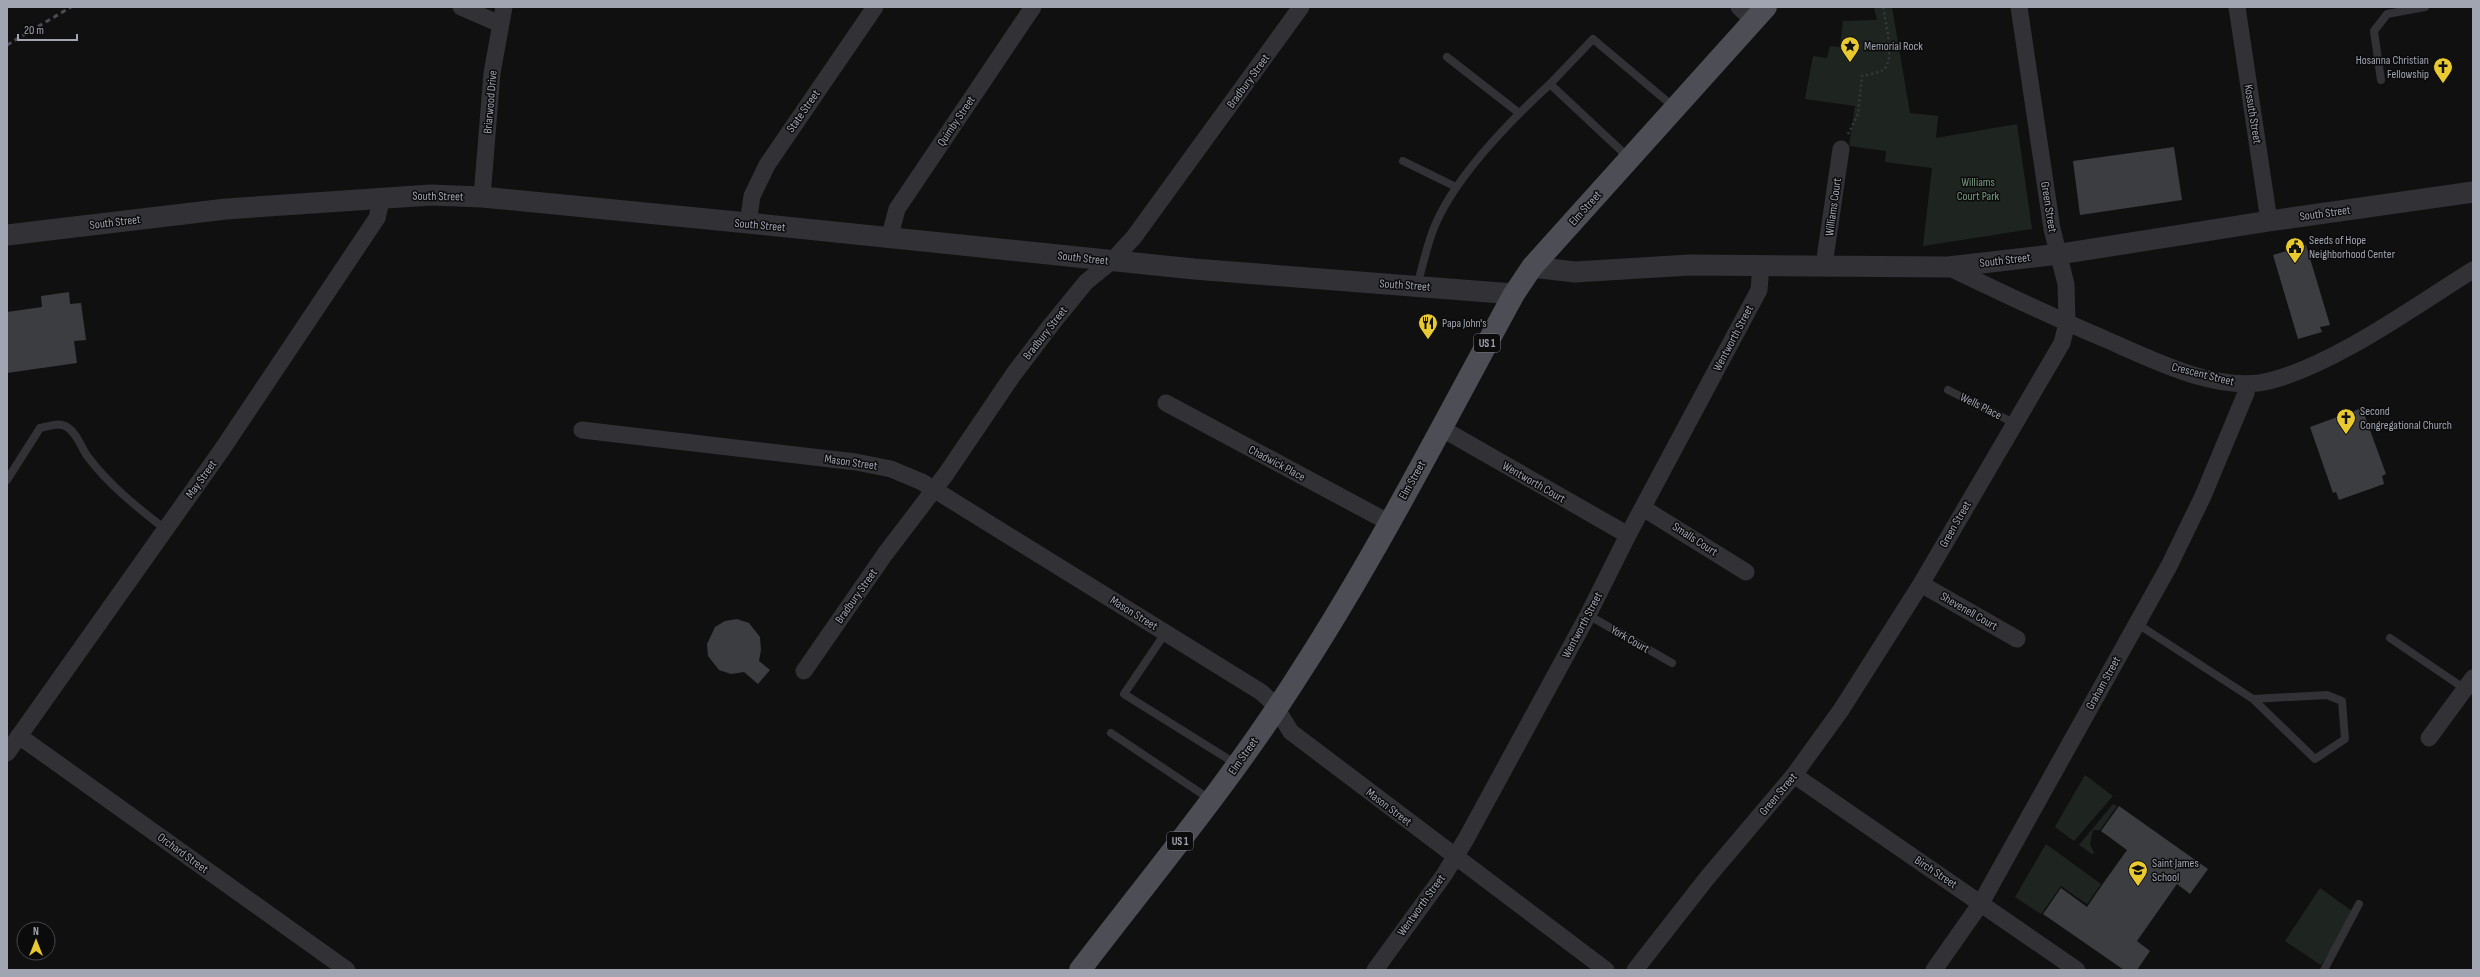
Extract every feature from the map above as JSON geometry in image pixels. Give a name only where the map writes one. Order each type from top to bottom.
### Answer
[{"type":"main road","name":"Elm Street","points":[[1080,970],[1211,800],[1277,708],[1331,623],[1441,428],[1514,294],[1532,267],[1675,108],[1753,12]]},
{"type":"street","points":[[461,7],[500,24]]},
{"type":"street","name":"Briarwood Drive","points":[[482,197],[492,73],[504,7]]},
{"type":"street","name":"State Street","points":[[748,222],[752,196],[767,165],[874,7]]},
{"type":"street","name":"Quimby Street","points":[[888,239],[897,209],[1033,7]]},
{"type":"street","name":"Bradbury Street","points":[[804,671],[885,554],[935,489],[1013,374],[1086,282],[1112,261],[1134,237],[1302,7]]},
{"type":"street","name":"Green Street","points":[[1635,970],[1707,878],[1794,775],[1842,710],[1921,584],[2062,343],[2067,323],[2067,294],[2060,254],[2052,229],[2019,7]]},
{"type":"street","name":"Kossuth Street","points":[[2237,7],[2269,221]]},
{"type":"street","name":"Williams Court","points":[[1824,265],[1841,149]]},
{"type":"street","name":"South Street","points":[[1532,267],[1575,272],[1688,265],[1948,267],[2060,254],[2269,221],[2473,192]]},
{"type":"street","name":"South Street","points":[[7,235],[226,209],[382,197],[431,195],[482,197],[748,222],[888,239],[1112,261],[1514,294]]},
{"type":"street","name":"May Street","points":[[7,753],[221,451],[377,218],[382,197]]},
{"type":"street","name":"Wentworth Street","points":[[1374,970],[1456,857],[1588,616],[1628,535],[1759,290],[1761,265]]},
{"type":"street","name":"Crescent Street","points":[[1948,267],[2067,323],[2156,361],[2222,381],[2248,384],[2282,378],[2333,356],[2473,270]]},
{"type":"street","name":"Graham Street","points":[[1934,970],[1981,903],[2169,566],[2203,496],[2246,393],[2248,384]]},
{"type":"street","name":"Chadwick Place","points":[[1166,403],[1388,522]]},
{"type":"street","name":"Wentworth Court","points":[[1441,428],[1628,535]]},
{"type":"street","name":"Mason Street","points":[[582,430],[856,462],[900,472],[935,489],[1261,692],[1277,708],[1285,726],[1291,732],[1606,970]]},
{"type":"street","name":"Smalls Court","points":[[1643,508],[1746,572]]},
{"type":"street","name":"Shevenell Court","points":[[1921,584],[2017,639]]},
{"type":"street","points":[[2429,738],[2469,684]]},
{"type":"street","name":"Orchard Street","points":[[19,736],[347,970]]},
{"type":"street","name":"Birch Street","points":[[1794,775],[2077,970]]},
{"type":"lane","points":[[2381,80],[2374,31],[2387,14],[2425,7]]},
{"type":"lane","points":[[1416,286],[1432,232],[1456,187],[1519,113],[1550,84],[1593,39],[1675,108]]},
{"type":"lane","points":[[1447,57],[1519,113]]},
{"type":"lane","points":[[1550,84],[1630,158]]},
{"type":"lane","points":[[1403,161],[1456,187]]},
{"type":"lane","name":"Wells Place","points":[[1948,390],[2014,423]]},
{"type":"lane","points":[[7,480],[40,428],[54,424],[65,426],[73,431],[89,458],[134,506],[165,529]]},
{"type":"lane","name":"York Court","points":[[1588,616],[1672,663]]},
{"type":"lane","points":[[2136,623],[2253,699],[2315,759],[2345,739],[2342,702],[2327,695],[2253,699]]},
{"type":"lane","points":[[1166,632],[1124,694],[1237,764]]},
{"type":"lane","points":[[2390,638],[2469,684]]},
{"type":"lane","points":[[1111,733],[1211,800]]},
{"type":"lane","points":[[2324,970],[2359,904]]},
{"type":"path","points":[[1841,149],[1858,114],[1862,76],[1882,70],[1888,63],[1890,55],[1882,7]]},
{"type":"green space","name":"Williams Court Park","points":[[1874,7],[1892,7],[1910,113],[1938,116],[1936,138],[2017,124],[2032,229],[1923,246],[1932,168],[1885,162],[1886,151],[1849,146],[1855,106],[1805,99],[1813,56],[1827,58],[1830,46],[1840,47],[1843,21],[1877,20]]},
{"type":"green space","points":[[2085,775],[2113,796],[2074,841],[2055,827]]},
{"type":"green space","points":[[2113,804],[2117,806],[2100,830],[2093,830],[2090,844],[2094,853],[2092,854],[2079,845]]},
{"type":"green space","points":[[2046,844],[2101,884],[2087,904],[2061,886],[2041,914],[2015,897]]},
{"type":"green space","points":[[2320,888],[2356,914],[2321,965],[2285,941]]},
{"type":"building","points":[[2174,147],[2182,200],[2080,215],[2073,161]]},
{"type":"building","points":[[2306,245],[2330,325],[2320,327],[2322,332],[2298,339],[2273,255]]},
{"type":"building","points":[[69,292],[70,304],[81,303],[86,340],[74,341],[77,363],[7,373],[7,312],[42,307],[41,296]]},
{"type":"building","points":[[2362,408],[2386,474],[2382,476],[2384,484],[2339,500],[2336,492],[2333,493],[2310,427]]},
{"type":"building","points":[[737,619],[749,623],[760,637],[761,650],[759,661],[770,670],[758,684],[744,672],[731,674],[719,670],[708,656],[707,644],[715,627],[725,621]]},
{"type":"building","name":"Saint James School","points":[[2119,806],[2208,869],[2190,894],[2177,884],[2137,941],[2150,951],[2137,970],[2124,970],[2043,914],[2061,888],[2087,907],[2127,850],[2101,831]]},
{"type":"railway","points":[[7,45],[71,7]]},
{"type":"place","name":"Memorial Rock","points":[[1850,63]]},
{"type":"place","name":"Hosanna Christian Fellowship","points":[[2443,84]]},
{"type":"place","name":"Seeds of Hope Neighborhood Center","points":[[2295,264]]},
{"type":"place","name":"Papa John's","points":[[1428,340]]},
{"type":"place","name":"Second Congregational Church","points":[[2346,435]]},
{"type":"place","name":"Saint James School","points":[[2138,887]]}]
